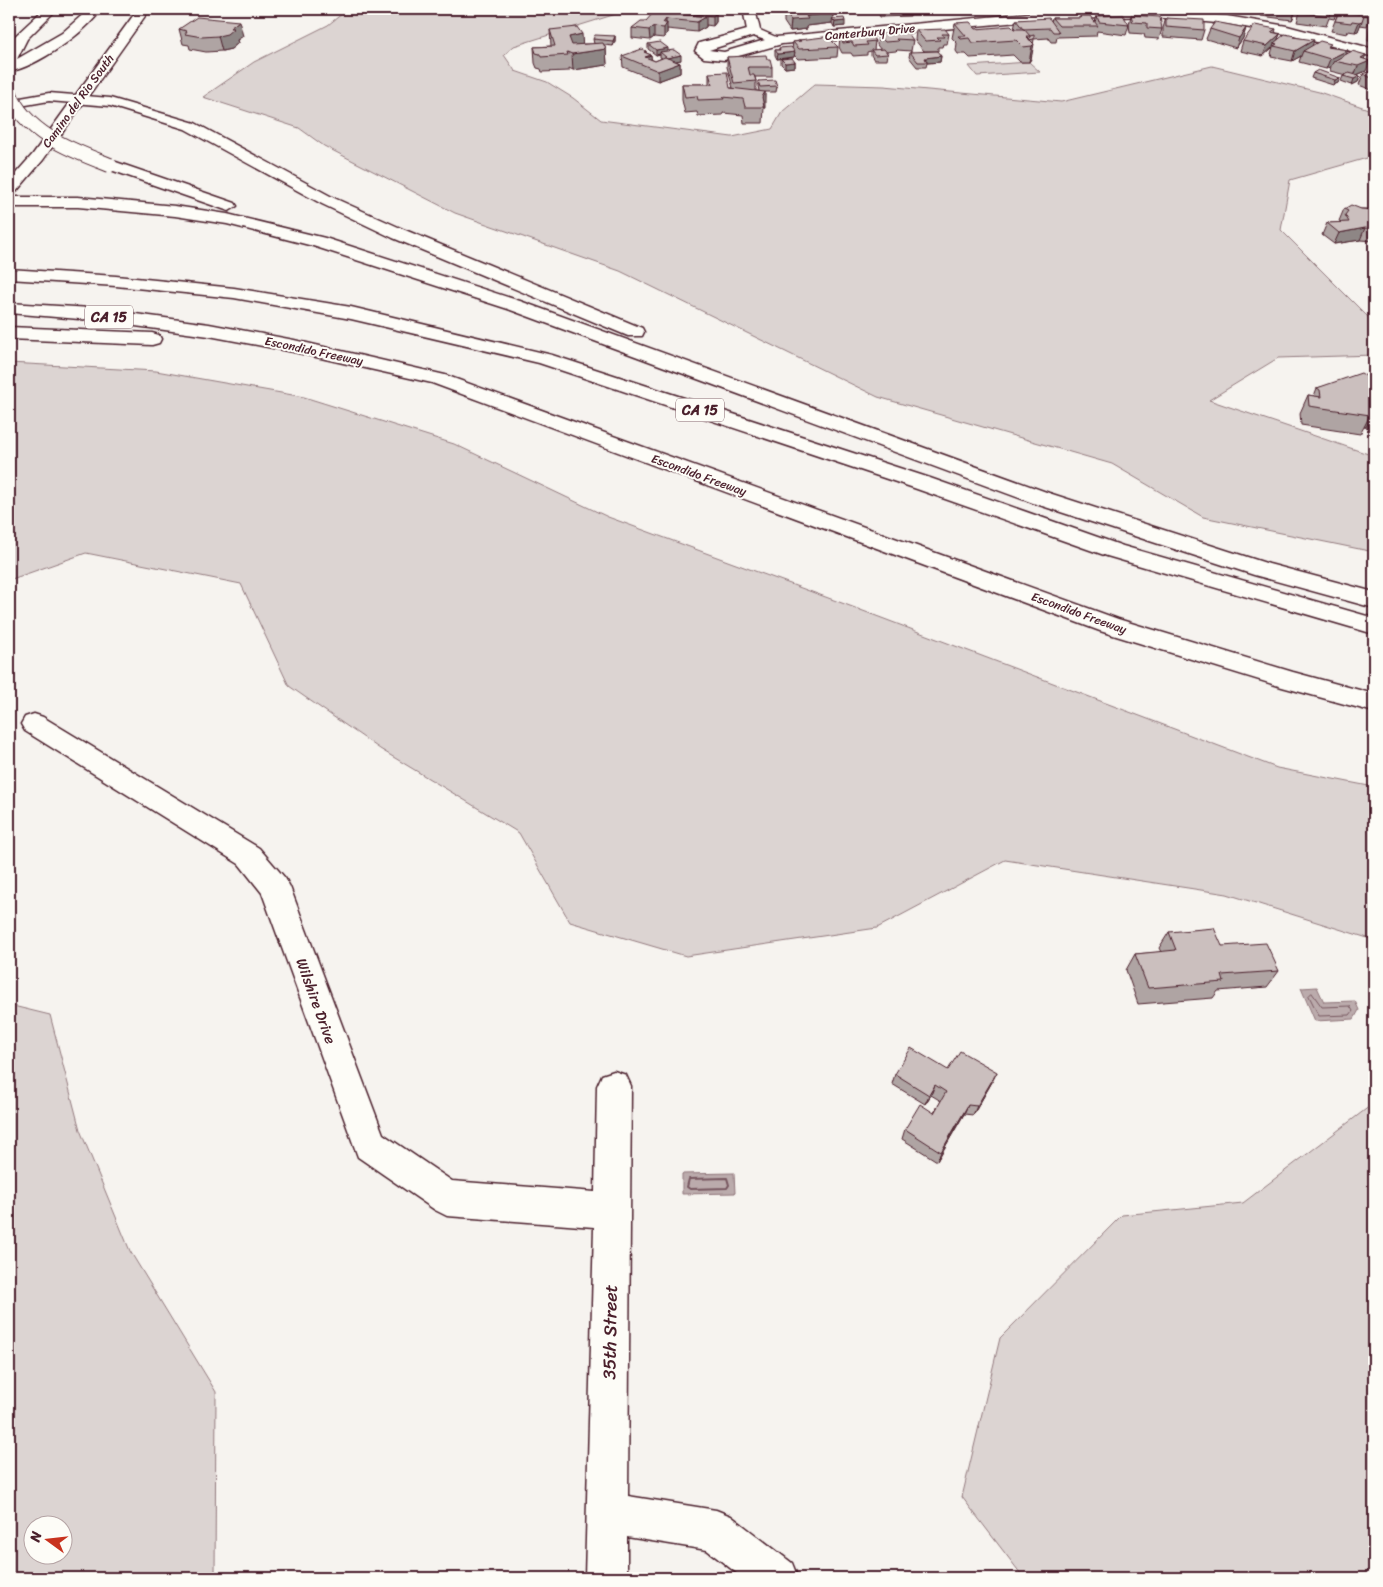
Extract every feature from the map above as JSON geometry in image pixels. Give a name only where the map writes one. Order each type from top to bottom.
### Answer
[{"type":"main road","points":[[9,61],[26,23],[38,9]]},
{"type":"main road","points":[[26,23],[51,9]]},
{"type":"main road","points":[[9,68],[58,42],[81,25],[96,9]]},
{"type":"main road","name":"Camino del Rio South","points":[[9,190],[38,157],[144,9]]},
{"type":"main road","points":[[749,9],[754,32]]},
{"type":"main road","name":"Canterbury Drive","points":[[782,40],[1028,13],[1143,12],[1227,20],[1313,36],[1374,52]]},
{"type":"main road","points":[[754,32],[764,37],[782,40],[724,56],[709,55],[702,51],[704,46],[754,32]]},
{"type":"main road","points":[[9,92],[17,110],[46,135],[66,147],[110,165],[270,221],[319,242]]},
{"type":"main road","points":[[9,104],[49,97],[79,99],[118,104],[190,126],[328,201],[399,234],[798,400],[860,432]]},
{"type":"main road","points":[[9,202],[126,205],[193,213],[319,242],[514,305],[663,362],[1051,501],[1262,570],[1374,600]]},
{"type":"main road","name":"CA 15","points":[[9,274],[116,280],[234,293],[351,314],[545,359],[922,483],[1115,551],[1374,626]]},
{"type":"main road","name":"Escondido Freeway","points":[[9,308],[91,314],[209,330],[294,346],[438,380],[1109,625],[1291,681],[1374,702]]},
{"type":"main road","points":[[9,323],[65,326],[156,340]]},
{"type":"main road","points":[[9,333],[294,346]]},
{"type":"main road","name":"Wilshire Drive","points":[[34,724],[249,856],[275,887],[370,1145],[447,1198],[612,1211]]},
{"type":"main road","name":"35th Street","points":[[606,1578],[614,1086]]},
{"type":"main road","points":[[608,1513],[716,1532],[777,1578]]},
{"type":"shaded area","points":[[348,9],[632,9],[514,46],[504,55],[515,71],[547,82],[573,98],[601,120],[732,137],[772,129],[782,112],[815,84],[884,86],[1061,102],[1212,66],[1319,92],[1374,111],[1374,156],[1290,180],[1281,230],[1374,323],[1374,355],[1278,358],[1209,400],[1374,456],[1374,552],[1203,517],[1112,464],[878,397],[620,271],[455,213],[324,146],[299,128],[203,97],[254,62],[328,25]]},
{"type":"shaded area","points":[[1029,62],[1040,72],[977,76],[969,66]]},
{"type":"shaded area","points":[[9,363],[156,371],[304,397],[454,444],[608,517],[850,606],[1277,768],[1374,787],[1374,940],[1227,894],[1005,860],[877,928],[686,956],[570,922],[519,833],[380,749],[289,686],[241,584],[86,553],[9,580]]},
{"type":"shaded area","points":[[9,1005],[50,1015],[80,1130],[130,1251],[216,1392],[215,1578],[9,1578]]},
{"type":"shaded area","points":[[1374,1103],[1374,1578],[1024,1578],[962,1497],[1000,1338],[1122,1215],[1243,1203]]},
{"type":"water","points":[[1317,987],[1324,1002],[1355,1001],[1359,1010],[1354,1019],[1315,1021],[1301,988]]},
{"type":"water","points":[[734,1173],[735,1193],[682,1194],[682,1174]]},
{"type":"building","points":[[671,9],[716,12],[713,16],[667,11]]},
{"type":"building","points":[[805,9],[829,9],[833,13],[806,16],[808,19],[791,20],[784,12]]},
{"type":"building","points":[[1302,9],[1326,9],[1325,12],[1331,13],[1330,16],[1300,12]]},
{"type":"building","points":[[1360,10],[1372,12],[1371,16],[1364,15],[1362,21],[1359,22],[1335,21],[1339,11],[1359,14]]},
{"type":"building","points":[[662,12],[706,17],[697,22],[666,19],[663,23],[667,23],[664,28],[654,27],[649,30],[632,28],[641,21],[646,21],[653,13]]},
{"type":"building","points":[[1373,12],[1374,30],[1372,30]]},
{"type":"building","points":[[1123,15],[1129,25],[1099,22],[1097,16]]},
{"type":"building","points":[[1131,15],[1160,17],[1162,29],[1147,28],[1147,23],[1133,22]]},
{"type":"building","points":[[1080,16],[1090,16],[1098,26],[1059,26],[1052,18],[1081,18]]},
{"type":"building","points":[[197,17],[239,21],[230,28],[234,28],[227,34],[218,36],[202,37],[185,34],[187,31],[179,29]]},
{"type":"building","points":[[844,18],[845,21],[835,22],[832,19]]},
{"type":"building","points":[[1049,18],[1059,32],[1053,32],[1050,28],[1023,29],[1016,20]]},
{"type":"building","points":[[1166,18],[1204,20],[1204,30],[1166,27]]},
{"type":"building","points":[[970,22],[976,29],[1011,26],[1014,29],[1024,29],[1030,36],[1026,36],[1034,44],[1023,47],[1016,40],[972,43],[969,38],[961,39],[958,36],[966,36],[955,23]]},
{"type":"building","points":[[1215,22],[1246,28],[1239,38],[1210,29]]},
{"type":"building","points":[[1255,25],[1276,29],[1271,32],[1280,34],[1267,46],[1243,41]]},
{"type":"building","points":[[577,27],[582,34],[569,37],[572,45],[603,43],[606,49],[572,54],[567,52],[568,55],[541,57],[540,54],[536,53],[534,47],[555,46],[550,30]]},
{"type":"building","points":[[945,29],[949,34],[942,34],[944,37],[937,37],[940,40],[925,41],[916,30]]},
{"type":"building","points":[[907,32],[913,40],[896,39],[898,41],[885,42],[878,34]]},
{"type":"building","points":[[1285,34],[1314,40],[1295,51],[1274,46],[1277,44],[1274,43]]},
{"type":"building","points":[[595,35],[615,36],[613,41],[593,39]]},
{"type":"building","points":[[871,35],[875,41],[866,42],[868,45],[854,46],[852,42],[843,43],[840,37]]},
{"type":"building","points":[[1034,35],[1034,39],[1029,40],[1030,36]]},
{"type":"building","points":[[832,36],[837,41],[832,41],[838,47],[799,49],[793,42],[801,41],[799,40]]},
{"type":"building","points":[[1320,41],[1331,44],[1327,47],[1348,50],[1330,59],[1303,51]]},
{"type":"building","points":[[660,42],[668,48],[656,50],[648,44]]},
{"type":"building","points":[[791,47],[795,52],[778,54],[775,50],[780,50],[779,48]]},
{"type":"building","points":[[642,49],[651,55],[645,57],[655,61],[665,57],[680,63],[658,71],[622,56]]},
{"type":"building","points":[[884,49],[888,54],[875,55],[871,50]]},
{"type":"building","points":[[674,50],[681,55],[667,58],[660,52]]},
{"type":"building","points":[[937,51],[941,56],[925,58],[927,62],[918,62],[910,52]]},
{"type":"building","points":[[1352,51],[1366,55],[1361,58],[1370,61],[1358,66],[1334,61]]},
{"type":"building","points":[[766,55],[767,59],[770,59],[772,67],[748,67],[750,75],[754,75],[756,81],[734,83],[727,57]]},
{"type":"building","points":[[792,58],[795,62],[785,63],[781,59]]},
{"type":"building","points":[[1318,70],[1340,78],[1335,80],[1313,73]]},
{"type":"building","points":[[1374,70],[1374,79],[1363,74]]},
{"type":"building","points":[[727,72],[730,88],[765,92],[762,97],[764,107],[745,107],[743,99],[723,97],[724,99],[698,100],[697,96],[685,97],[682,84],[712,84],[709,73]]},
{"type":"building","points":[[1349,73],[1360,76],[1354,79],[1343,76]]},
{"type":"building","points":[[775,80],[777,86],[760,87],[758,81]]},
{"type":"building","points":[[1351,205],[1361,209],[1374,210],[1374,229],[1365,228],[1339,233],[1327,223],[1349,222],[1345,215],[1348,211],[1344,209]]},
{"type":"building","points":[[1361,373],[1366,376],[1374,373],[1374,409],[1369,410],[1370,415],[1309,406],[1308,395],[1321,397],[1320,390],[1317,388]]},
{"type":"building","points":[[1214,928],[1222,946],[1266,943],[1279,971],[1222,975],[1224,982],[1148,988],[1135,954],[1176,950],[1169,932]]},
{"type":"building","points":[[911,1048],[948,1070],[960,1051],[997,1072],[977,1106],[968,1105],[941,1152],[905,1129],[920,1104],[934,1113],[946,1092],[935,1085],[929,1095],[895,1074]]}]
